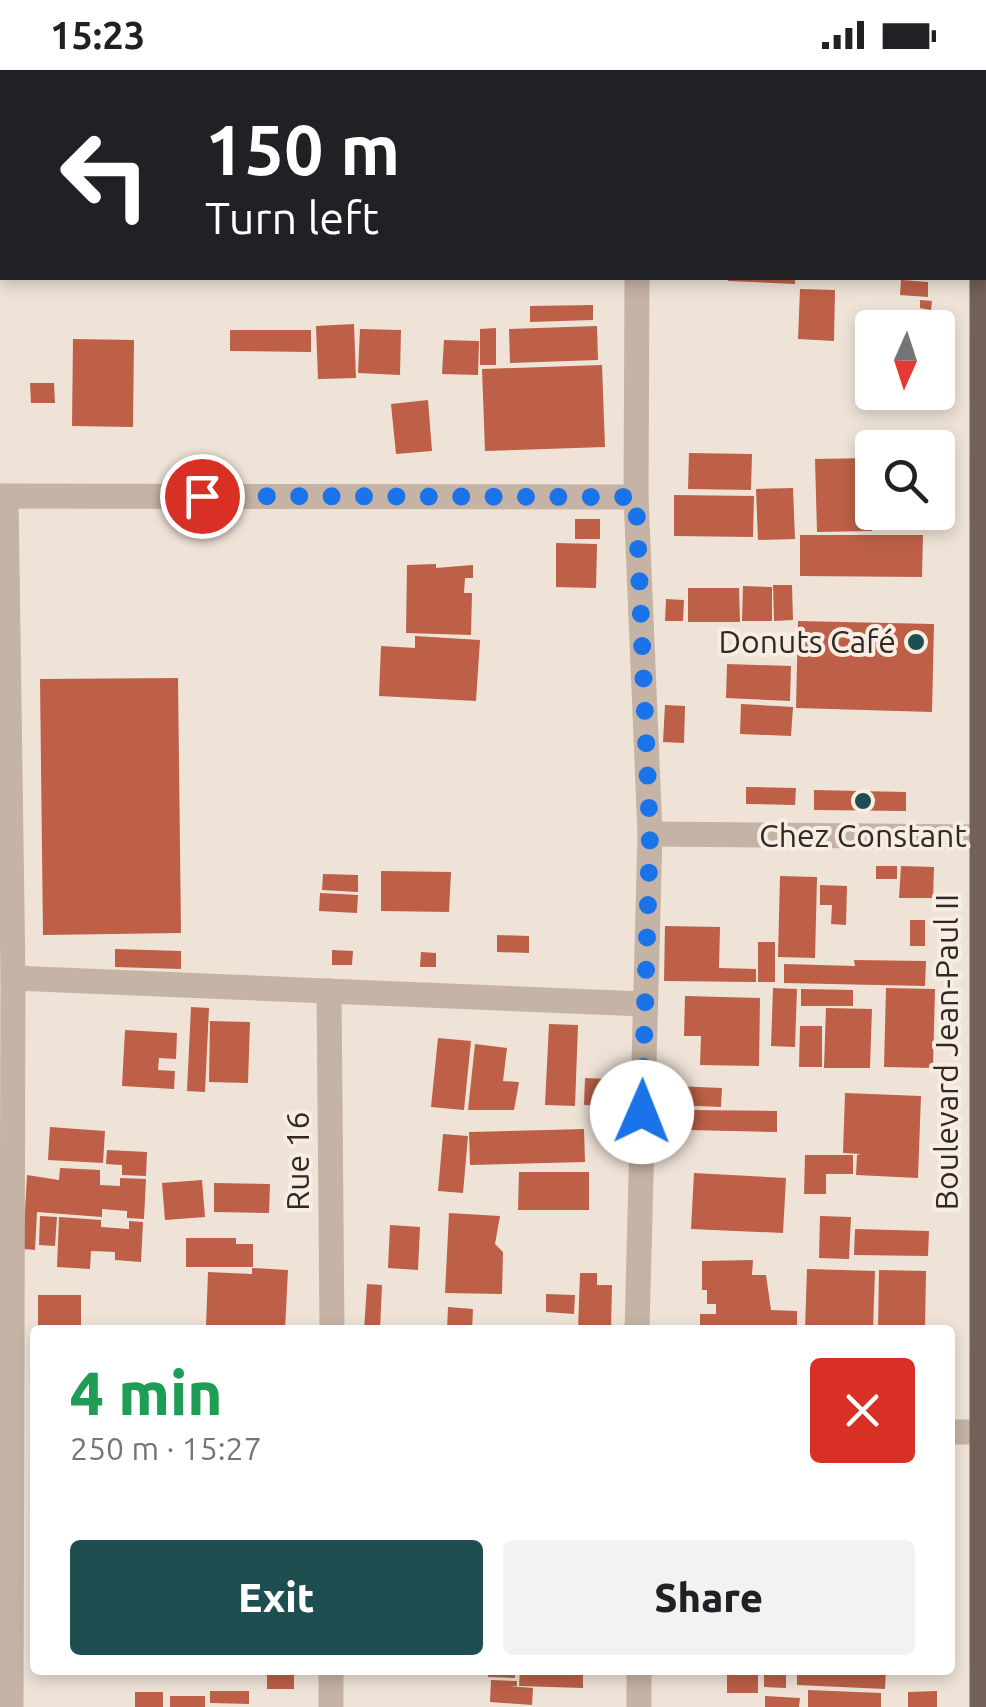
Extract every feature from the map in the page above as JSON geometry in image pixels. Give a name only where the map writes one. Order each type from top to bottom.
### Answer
[{"type":"main road","name":"Boulevard Jean-Paul II","points":[[982,280],[982,1707]]},
{"type":"street","points":[[637,280],[636,497],[650,834],[637,1325]]},
{"type":"street","points":[[12,1707],[13,978],[3,496],[636,497]]},
{"type":"street","points":[[650,834],[979,838]]},
{"type":"street","points":[[13,978],[644,1004]]},
{"type":"street","name":"Rue 16","points":[[329,991],[332,1325]]},
{"type":"street","points":[[955,1432],[982,1432]]},
{"type":"street","points":[[331,1675],[331,1707]]},
{"type":"street","points":[[639,1675],[640,1707]]},
{"type":"building","points":[[795,280],[795,284],[728,281]]},
{"type":"building","points":[[901,280],[928,282],[928,297],[900,295]]},
{"type":"building","points":[[800,289],[835,290],[834,341],[798,339]]},
{"type":"building","points":[[920,300],[932,301],[931,310],[920,308]]},
{"type":"building","points":[[593,305],[593,320],[530,322],[530,306]]},
{"type":"building","points":[[354,324],[356,378],[318,379],[316,326]]},
{"type":"building","points":[[597,326],[598,360],[510,363],[509,329]]},
{"type":"building","points":[[496,328],[496,365],[480,365],[480,329]]},
{"type":"building","points":[[360,329],[401,330],[400,375],[358,373]]},
{"type":"building","points":[[230,330],[311,330],[311,352],[230,351]]},
{"type":"building","points":[[73,339],[134,340],[133,427],[72,426]]},
{"type":"building","points":[[444,340],[479,341],[478,375],[442,374]]},
{"type":"building","points":[[602,365],[605,447],[485,451],[482,369]]},
{"type":"building","points":[[30,383],[54,383],[55,403],[31,403]]},
{"type":"building","points":[[428,400],[432,451],[396,454],[391,404]]},
{"type":"building","points":[[689,453],[752,454],[751,490],[688,489]]},
{"type":"building","points":[[855,458],[855,530],[872,531],[817,532],[815,459]]},
{"type":"building","points":[[793,488],[795,539],[758,540],[756,489]]},
{"type":"building","points":[[674,495],[754,496],[753,537],[674,536]]},
{"type":"building","points":[[575,519],[600,519],[600,539],[575,539]]},
{"type":"building","points":[[800,535],[923,535],[922,577],[800,576]]},
{"type":"building","points":[[556,543],[597,544],[596,588],[556,587]]},
{"type":"building","points":[[436,564],[436,568],[473,565],[473,578],[465,578],[464,593],[472,593],[471,635],[406,633],[407,565]]},
{"type":"building","points":[[773,585],[792,585],[793,620],[774,621]]},
{"type":"building","points":[[743,586],[772,587],[772,621],[742,621]]},
{"type":"building","points":[[688,588],[739,588],[740,622],[688,622]]},
{"type":"building","points":[[666,599],[684,600],[683,621],[665,621]]},
{"type":"building","points":[[798,621],[934,624],[932,712],[796,708]]},
{"type":"building","points":[[415,636],[480,640],[476,701],[379,696],[381,646],[415,648]]},
{"type":"building","points":[[727,664],[791,666],[790,701],[726,698]]},
{"type":"building","points":[[178,678],[181,933],[43,935],[40,679]]},
{"type":"building","points":[[741,704],[793,707],[791,736],[740,734]]},
{"type":"building","points":[[665,705],[685,706],[684,743],[663,742]]},
{"type":"building","points":[[746,787],[796,788],[795,805],[746,804]]},
{"type":"building","points":[[814,790],[906,792],[906,811],[814,810]]},
{"type":"building","points":[[876,866],[897,866],[897,879],[876,879]]},
{"type":"building","points":[[901,866],[934,867],[933,898],[899,898]]},
{"type":"building","points":[[381,871],[451,872],[449,912],[381,911]]},
{"type":"building","points":[[323,874],[358,875],[358,892],[322,890]]},
{"type":"building","points":[[780,876],[817,877],[815,958],[778,957]]},
{"type":"building","points":[[820,885],[847,886],[846,925],[831,924],[832,905],[820,905]]},
{"type":"building","points":[[320,893],[358,895],[357,913],[319,911]]},
{"type":"building","points":[[910,920],[925,920],[925,946],[910,946]]},
{"type":"building","points":[[665,926],[720,927],[719,968],[756,969],[756,982],[664,981]]},
{"type":"building","points":[[497,935],[529,936],[529,953],[497,952]]},
{"type":"building","points":[[758,942],[775,942],[775,982],[758,982]]},
{"type":"building","points":[[115,949],[181,951],[181,969],[115,967]]},
{"type":"building","points":[[332,950],[353,951],[352,965],[332,965]]},
{"type":"building","points":[[421,952],[436,953],[436,967],[420,967]]},
{"type":"building","points":[[854,960],[926,961],[925,986],[784,983],[784,964],[855,966]]},
{"type":"building","points":[[773,988],[797,989],[795,1047],[771,1046]]},
{"type":"building","points":[[886,988],[935,989],[933,1068],[884,1067]]},
{"type":"building","points":[[801,989],[853,990],[853,1006],[801,1006]]},
{"type":"building","points":[[685,996],[760,998],[759,1066],[700,1065],[701,1036],[684,1036]]},
{"type":"building","points":[[191,1007],[209,1008],[205,1092],[187,1091]]},
{"type":"building","points":[[826,1008],[872,1009],[870,1068],[824,1068]]},
{"type":"building","points":[[210,1021],[250,1022],[248,1083],[209,1082]]},
{"type":"building","points":[[549,1024],[578,1025],[575,1106],[545,1105]]},
{"type":"building","points":[[800,1026],[822,1026],[822,1067],[799,1067]]},
{"type":"building","points":[[125,1030],[177,1033],[176,1059],[159,1058],[158,1070],[175,1071],[174,1089],[122,1086]]},
{"type":"building","points":[[438,1038],[471,1041],[464,1110],[431,1107]]},
{"type":"building","points":[[475,1044],[507,1048],[503,1081],[519,1082],[514,1110],[468,1110]]},
{"type":"building","points":[[585,1078],[607,1079],[606,1106],[584,1105]]},
{"type":"building","points":[[674,1086],[722,1088],[721,1107],[673,1105]]},
{"type":"building","points":[[845,1093],[921,1096],[918,1178],[856,1175],[857,1155],[861,1154],[843,1153]]},
{"type":"building","points":[[689,1110],[777,1111],[777,1132],[689,1130]]},
{"type":"building","points":[[50,1127],[105,1131],[103,1163],[48,1160]]},
{"type":"building","points":[[584,1129],[585,1162],[470,1165],[469,1132]]},
{"type":"building","points":[[443,1134],[468,1136],[463,1193],[438,1191]]},
{"type":"building","points":[[107,1150],[147,1152],[146,1176],[122,1175],[122,1165],[106,1164]]},
{"type":"building","points":[[805,1155],[853,1155],[853,1174],[826,1174],[826,1194],[804,1194]]},
{"type":"building","points":[[60,1168],[100,1170],[100,1185],[120,1186],[120,1178],[146,1179],[144,1219],[127,1218],[127,1211],[102,1209],[102,1217],[37,1212],[35,1250],[23,1249],[27,1175],[59,1180]]},
{"type":"building","points":[[519,1172],[589,1172],[589,1210],[518,1210]]},
{"type":"building","points":[[694,1173],[786,1178],[783,1233],[691,1229]]},
{"type":"building","points":[[202,1180],[205,1217],[165,1220],[162,1183]]},
{"type":"building","points":[[214,1183],[270,1184],[269,1213],[214,1212]]},
{"type":"building","points":[[449,1213],[500,1216],[495,1244],[503,1252],[502,1294],[445,1293]]},
{"type":"building","points":[[40,1216],[57,1217],[55,1246],[39,1245]]},
{"type":"building","points":[[820,1216],[851,1217],[849,1259],[819,1258]]},
{"type":"building","points":[[59,1217],[101,1220],[101,1227],[129,1229],[129,1221],[143,1222],[141,1262],[115,1260],[115,1252],[91,1251],[90,1269],[57,1267]]},
{"type":"building","points":[[390,1225],[420,1227],[418,1270],[388,1268]]},
{"type":"building","points":[[855,1229],[929,1231],[928,1256],[854,1255]]},
{"type":"building","points":[[186,1238],[236,1238],[236,1244],[253,1244],[253,1267],[186,1267]]},
{"type":"building","points":[[753,1260],[752,1275],[766,1275],[771,1310],[797,1311],[797,1325],[700,1325],[700,1314],[716,1314],[716,1304],[707,1304],[707,1290],[702,1290],[702,1261]]},
{"type":"building","points":[[252,1268],[288,1270],[285,1325],[206,1325],[208,1272],[252,1274]]},
{"type":"building","points":[[807,1269],[875,1271],[873,1325],[805,1325]]},
{"type":"building","points":[[879,1270],[926,1271],[925,1325],[878,1325]]},
{"type":"building","points":[[580,1273],[597,1273],[597,1285],[612,1285],[611,1325],[578,1325]]},
{"type":"building","points":[[367,1284],[382,1285],[380,1325],[364,1325]]},
{"type":"building","points":[[546,1294],[575,1295],[574,1314],[546,1312]]},
{"type":"building","points":[[38,1295],[81,1295],[81,1325],[38,1325]]},
{"type":"building","points":[[448,1307],[473,1309],[472,1325],[447,1325]]},
{"type":"building","points":[[267,1675],[294,1675],[294,1689],[267,1689]]},
{"type":"building","points":[[488,1675],[515,1675],[515,1678]]},
{"type":"building","points":[[520,1675],[583,1675],[583,1688],[519,1686]]},
{"type":"building","points":[[727,1675],[758,1675],[758,1693],[727,1693]]},
{"type":"building","points":[[764,1675],[786,1675],[786,1688],[764,1687]]},
{"type":"building","points":[[797,1675],[886,1675],[885,1689],[797,1685]]},
{"type":"building","points":[[491,1680],[517,1681],[517,1686],[509,1686],[533,1688],[532,1705],[490,1702]]},
{"type":"building","points":[[808,1690],[881,1693],[881,1707],[808,1707]]},
{"type":"building","points":[[210,1691],[249,1691],[249,1704],[210,1703]]},
{"type":"building","points":[[937,1691],[937,1707],[908,1707],[908,1692]]},
{"type":"building","points":[[135,1692],[163,1692],[163,1707],[135,1707]]},
{"type":"building","points":[[170,1696],[205,1696],[205,1707],[170,1707]]},
{"type":"building","points":[[765,1696],[800,1698],[799,1707],[765,1707]]},
{"type":"place","name":"Donuts Café","points":[[916,642]]},
{"type":"place","name":"Chez Constant","points":[[863,801]]},
{"type":"route","points":[[202,496],[636,497],[650,834],[642,1112]]}]
